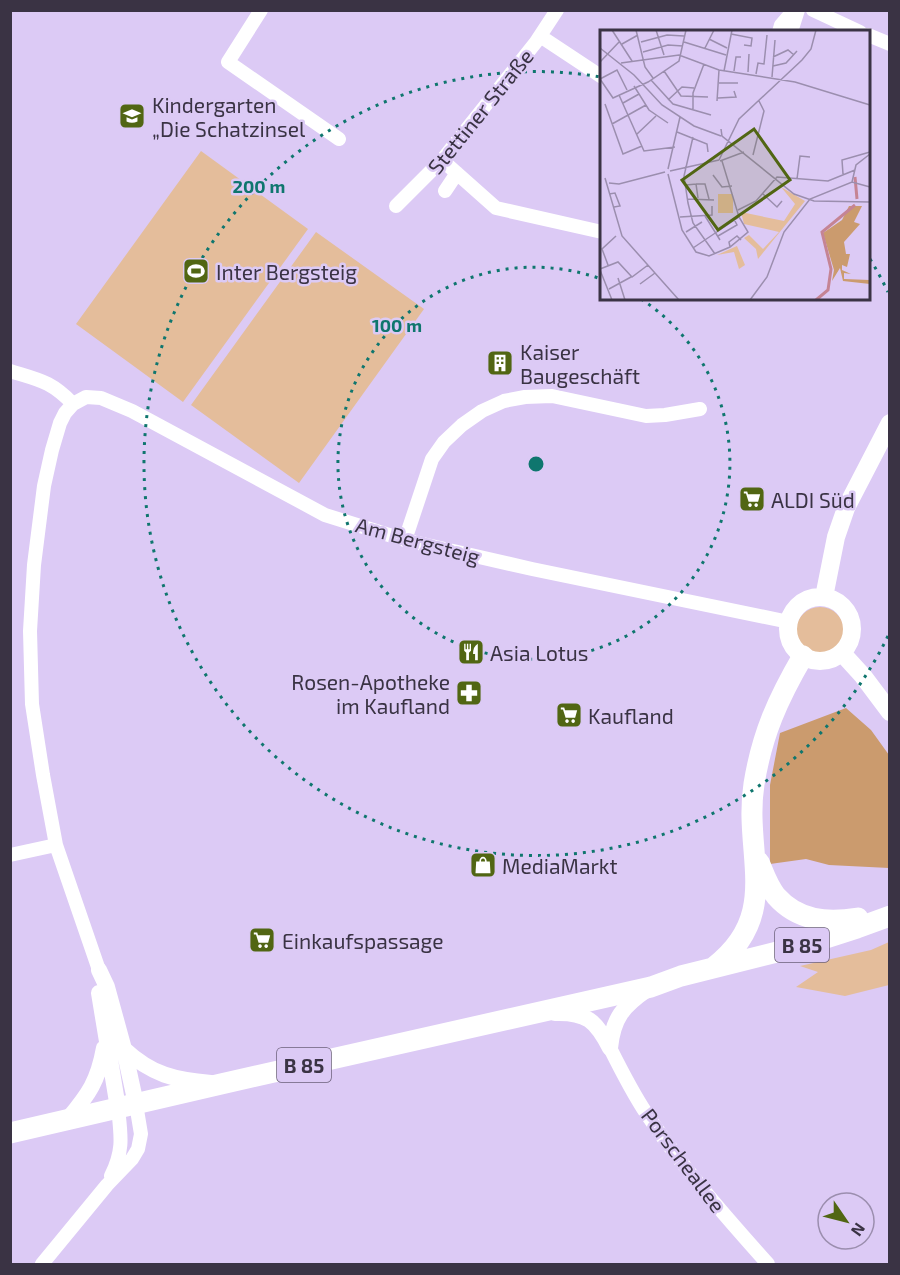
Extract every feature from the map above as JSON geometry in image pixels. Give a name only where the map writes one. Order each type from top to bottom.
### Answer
[{"type":"main road","points":[[824,597],[836,537],[846,508],[890,423]]},
{"type":"main road","points":[[824,597],[844,608],[850,617],[852,628],[851,638],[842,652],[829,660],[818,661],[803,656],[793,646],[789,636],[789,621],[797,606],[806,600],[824,597]]},
{"type":"main road","points":[[842,652],[890,712]]},
{"type":"main road","points":[[713,968],[732,950],[746,930],[752,915],[757,881],[751,818],[760,753],[777,704],[803,656]]},
{"type":"main road","points":[[754,851],[775,895],[791,910],[818,920],[834,921],[890,914]]},
{"type":"main road","name":"B 85","points":[[10,1133],[654,986],[681,976],[801,946],[857,928],[890,914]]},
{"type":"main road","name":"B 85","points":[[654,986],[685,983],[802,955],[890,926]]},
{"type":"street","points":[[261,10],[228,62],[339,139]]},
{"type":"street","name":"Stettiner Straße","points":[[396,206],[442,160],[540,36],[557,10]]},
{"type":"street","points":[[780,30],[781,25],[796,10]]},
{"type":"street","points":[[791,30],[796,10]]},
{"type":"street","points":[[813,10],[857,30]]},
{"type":"street","points":[[540,36],[600,76]]},
{"type":"street","points":[[870,36],[890,44]]},
{"type":"street","points":[[442,160],[496,208],[600,232]]},
{"type":"street","points":[[445,191],[457,173]]},
{"type":"street","points":[[10,371],[49,383],[61,391],[72,404],[60,423],[44,486],[34,565],[30,631],[32,704],[56,845],[107,987],[124,1049],[127,1106],[120,1155],[107,1185]]},
{"type":"street","points":[[405,540],[432,459],[444,442],[482,411],[504,401],[525,397],[552,396],[646,416],[700,409]]},
{"type":"street","name":"Am Bergsteig","points":[[72,404],[86,397],[102,398],[132,411],[325,515],[405,540],[789,621]]},
{"type":"street","points":[[10,855],[56,845]]},
{"type":"street","points":[[42,1264],[107,1185],[132,1159],[138,1149],[141,1134],[127,1106],[106,1038],[99,991],[99,970]]},
{"type":"street","points":[[610,1048],[611,1034],[623,1010],[634,998],[654,986]]},
{"type":"street","points":[[537,1013],[574,1013],[584,1016],[602,1034],[610,1048]]},
{"type":"street","points":[[68,1119],[93,1086],[106,1038]]},
{"type":"street","name":"Porscheallee","points":[[610,1048],[632,1090],[660,1132],[720,1210],[768,1264]]},
{"type":"street","points":[[124,1049],[137,1061],[167,1076],[221,1084]]},
{"type":"shaded area","name":"Inter Bergsteig","points":[[201,151],[308,229],[183,402],[76,324]]},
{"type":"shaded area","points":[[316,232],[424,309],[299,483],[191,405]]},
{"type":"shaded area","points":[[820,607],[837,614],[844,631],[837,648],[820,655],[803,648],[796,631],[803,614]]},
{"type":"shaded area","points":[[846,708],[871,730],[889,755],[889,868],[829,865],[806,859],[770,864],[770,785],[780,733]]},
{"type":"shaded area","points":[[889,942],[889,985],[845,996],[796,987],[818,972],[800,966],[871,950]]},
{"type":"place","name":"Kindergarten „Die Schatzinsel","points":[[132,116]]},
{"type":"place","name":"Inter Bergsteig","points":[[196,271]]},
{"type":"place","name":"Kaiser Baugeschäft","points":[[500,363]]},
{"type":"place","name":"ALDI Süd","points":[[752,499]]},
{"type":"place","name":"Asia Lotus","points":[[471,652]]},
{"type":"place","name":"Rosen-Apotheke im Kaufland","points":[[469,693]]},
{"type":"place","name":"Kaufland","points":[[569,715]]},
{"type":"place","name":"MediaMarkt","points":[[483,865]]},
{"type":"place","name":"Einkaufspassage","points":[[262,940]]}]
